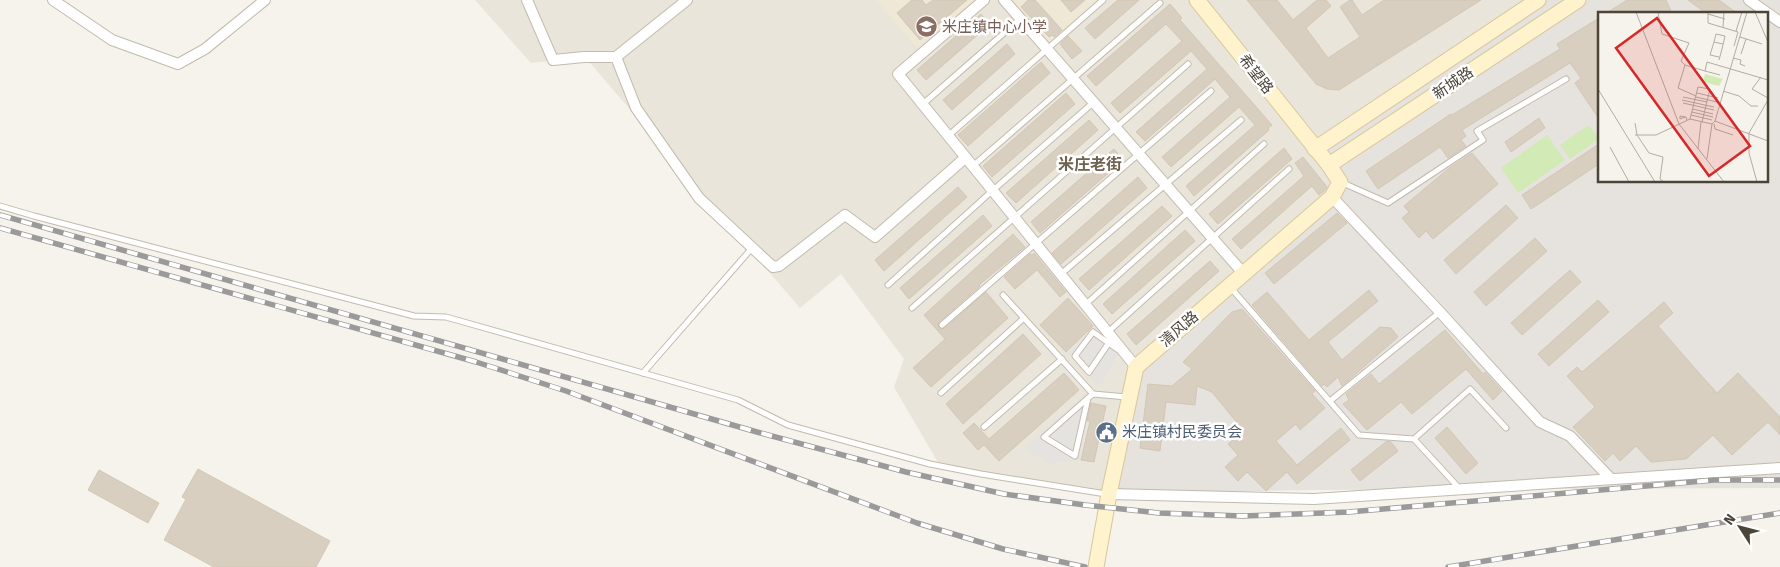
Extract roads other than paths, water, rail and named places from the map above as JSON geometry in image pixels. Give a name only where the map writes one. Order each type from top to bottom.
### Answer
[{"type":"main road","name":"希望路","points":[[1197,0],[1315,149]]},
{"type":"main road","name":"新城路","points":[[1315,149],[1538,0]]},
{"type":"main road","name":"新城路","points":[[1329,165],[1578,0]]},
{"type":"main road","points":[[1315,149],[1340,182]]},
{"type":"main road","name":"清风路","points":[[1136,367],[1332,197],[1340,182]]},
{"type":"main road","points":[[1096,567],[1109,494],[1136,367]]},
{"type":"street","points":[[53,0],[112,40],[178,64],[205,49],[265,0]]},
{"type":"street","points":[[527,0],[553,60],[584,57],[616,57],[687,0]]},
{"type":"street","points":[[984,0],[898,74],[1136,367]]},
{"type":"street","points":[[1004,0],[1244,273]]},
{"type":"street","points":[[1749,0],[1766,12]]},
{"type":"street","points":[[1768,13],[1780,22]]},
{"type":"street","points":[[616,57],[636,108],[699,198],[773,267],[779,266],[845,215],[875,237],[965,158]]},
{"type":"street","points":[[1332,197],[1540,422],[1570,436],[1611,479]]},
{"type":"street","points":[[1109,494],[1314,499],[1780,468]]},
{"type":"lane","points":[[948,136],[1103,0]]},
{"type":"lane","points":[[972,167],[1160,3]]},
{"type":"lane","points":[[922,105],[1020,19]]},
{"type":"lane","points":[[912,308],[1188,64]]},
{"type":"lane","points":[[1340,182],[1388,203],[1483,140],[1477,131],[1566,79]]},
{"type":"lane","points":[[942,325],[1211,91]]},
{"type":"lane","points":[[888,285],[1094,102]]},
{"type":"lane","points":[[1061,274],[1241,120]]},
{"type":"lane","points":[[1086,305],[1264,144]]},
{"type":"lane","points":[[1108,332],[1289,169]]},
{"type":"lane","points":[[0,206],[414,316],[446,317],[738,400],[788,425],[930,464],[980,474],[1109,494]]},
{"type":"lane","points":[[643,373],[752,248]]},
{"type":"lane","points":[[1229,286],[1359,435],[1414,439],[1460,489]]},
{"type":"lane","points":[[1003,295],[1062,359],[1090,396]]},
{"type":"lane","points":[[1330,401],[1440,312]]},
{"type":"lane","points":[[941,393],[1024,318]]},
{"type":"lane","points":[[1108,344],[1089,372],[1075,356],[1093,332],[1108,344],[1126,354]]},
{"type":"lane","points":[[984,428],[1062,359]]},
{"type":"lane","points":[[1414,439],[1470,389],[1506,428]]},
{"type":"lane","points":[[1090,396],[1075,456],[1044,437],[1090,396],[1130,397]]},
{"type":"railway","points":[[0,215],[757,432],[906,472],[1004,494],[1159,513],[1242,516],[1349,512],[1714,480],[1780,480]]},
{"type":"railway","points":[[0,228],[476,362],[566,391],[917,523],[1003,549],[1085,567]]},
{"type":"railway","points":[[1448,567],[1780,513]]},
{"type":"place","name":"米庄镇中心小学","points":[[926,27]]},
{"type":"place","name":"米庄镇村民委员会","points":[[1106,432]]},
{"type":"district","name":"米庄老街","points":[[1090,164]]}]
